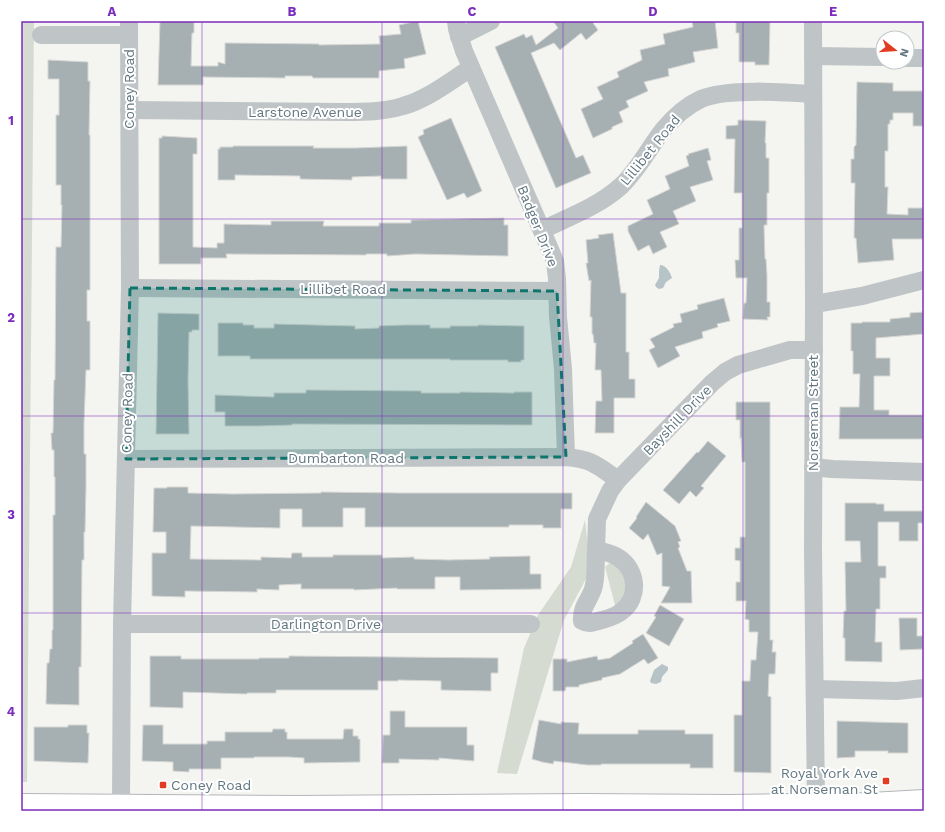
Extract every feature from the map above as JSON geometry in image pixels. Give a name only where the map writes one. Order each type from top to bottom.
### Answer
[{"type":"main road","points":[[21,805],[51,808],[121,806],[295,809],[729,808],[886,804],[924,800]]},
{"type":"street","points":[[457,29],[490,21]]},
{"type":"street","name":"Norseman Street","points":[[813,21],[813,550],[816,805]]},
{"type":"street","points":[[41,35],[129,28]]},
{"type":"street","name":"Coney Road","points":[[121,806],[122,624],[130,288],[129,28]]},
{"type":"street","name":"Badger Drive","points":[[457,29],[471,68],[555,261],[563,369],[566,457]]},
{"type":"street","points":[[813,56],[875,57]]},
{"type":"street","name":"Larstone Avenue","points":[[129,110],[380,111],[405,106],[416,101],[437,90],[471,68]]},
{"type":"street","name":"Lillibet Road","points":[[542,230],[592,206],[621,186],[664,129],[682,110],[693,103],[713,96],[737,93],[793,92],[812,94]]},
{"type":"street","points":[[814,304],[862,296],[924,280]]},
{"type":"street","name":"Lillibet Road","points":[[130,288],[557,291]]},
{"type":"street","name":"Bayshill Drive","points":[[596,550],[597,519],[618,480],[712,383],[725,372],[738,365],[790,350],[814,350]]},
{"type":"street","points":[[566,457],[579,458],[594,463],[618,480]]},
{"type":"street","name":"Dumbarton Road","points":[[126,459],[566,457]]},
{"type":"street","points":[[813,467],[924,472]]},
{"type":"street","name":"Darlington Drive","points":[[122,624],[531,624]]},
{"type":"street","points":[[815,689],[897,691],[924,688]]},
{"type":"highlighted area","points":[[130,288],[557,291],[566,457],[126,459]]},
{"type":"shaded area","points":[[21,21],[34,21],[27,782],[21,782]]},
{"type":"shaded area","points":[[660,265],[668,269],[672,278],[666,282],[663,288],[659,289],[655,285],[659,278]]},
{"type":"shaded area","points":[[585,520],[589,557],[587,577],[564,620],[517,774],[497,773],[524,648],[538,615],[571,567]]},
{"type":"shaded area","points":[[612,561],[625,575],[627,593],[616,609],[605,567]]},
{"type":"shaded area","points":[[662,664],[668,667],[668,670],[662,677],[661,682],[656,684],[651,683],[650,681],[654,670]]},
{"type":"building","points":[[160,21],[194,21],[191,66],[218,66],[218,62],[225,64],[225,43],[319,45],[380,44],[379,36],[401,34],[399,25],[418,21],[426,54],[404,59],[405,68],[379,71],[379,78],[313,78],[312,76],[285,76],[285,78],[203,77],[203,85],[158,85]]},
{"type":"building","points":[[553,21],[595,21],[593,23],[598,30],[586,40],[581,33],[560,50],[554,43],[531,53],[576,158],[583,155],[591,173],[556,188],[495,47],[524,34],[526,38],[532,35],[536,45],[558,28]]},
{"type":"building","points":[[692,21],[715,21],[718,48],[693,52],[695,62],[668,69],[669,76],[644,82],[648,91],[626,101],[629,107],[619,112],[623,122],[593,138],[581,109],[603,99],[597,87],[619,77],[617,72],[642,60],[640,50],[665,44],[663,34],[693,27]]},
{"type":"building","points":[[736,21],[770,21],[769,65],[755,65],[755,62],[739,62],[739,33],[736,33]]},
{"type":"building","points":[[48,60],[88,62],[88,81],[90,81],[90,290],[87,290],[87,321],[90,321],[90,370],[86,370],[84,423],[86,487],[84,560],[82,560],[81,667],[79,667],[79,705],[46,704],[47,663],[49,663],[50,649],[52,649],[53,630],[53,515],[55,515],[55,477],[54,450],[52,450],[51,433],[53,433],[55,380],[56,247],[61,247],[62,205],[61,185],[56,185],[56,115],[59,115],[59,79],[48,79]]},
{"type":"building","points":[[857,82],[893,83],[893,91],[924,91],[924,126],[913,126],[913,113],[893,113],[893,120],[890,120],[890,124],[888,124],[888,151],[885,151],[885,187],[888,187],[887,214],[908,215],[908,208],[924,208],[924,239],[892,239],[894,260],[858,263],[856,238],[854,238],[855,183],[851,183],[851,159],[854,159],[854,147],[856,145]]},
{"type":"building","points":[[451,118],[482,191],[467,198],[464,193],[447,200],[418,137],[424,134],[423,130]]},
{"type":"building","points":[[738,120],[766,121],[765,143],[766,158],[769,158],[769,193],[767,193],[767,225],[764,225],[767,302],[770,302],[770,317],[767,317],[768,320],[743,319],[744,303],[746,303],[747,278],[736,278],[735,260],[739,260],[739,228],[742,228],[742,193],[734,193],[735,139],[726,139],[726,126],[738,125]]},
{"type":"building","points":[[162,136],[197,138],[197,154],[193,154],[193,247],[217,248],[217,243],[224,243],[224,224],[271,225],[271,221],[324,221],[323,226],[379,226],[379,223],[411,223],[411,220],[504,218],[504,225],[508,225],[508,256],[415,254],[387,256],[387,254],[226,254],[227,258],[201,258],[201,264],[159,264],[159,138],[162,138]]},
{"type":"building","points":[[314,146],[313,148],[356,148],[407,146],[407,179],[381,179],[381,176],[352,177],[352,180],[300,179],[300,176],[235,175],[235,180],[218,180],[218,149],[220,149],[220,147]]},
{"type":"building","points":[[708,148],[711,160],[707,161],[713,180],[690,187],[696,201],[673,211],[679,224],[660,232],[667,247],[653,254],[649,245],[638,251],[628,231],[628,226],[653,214],[647,200],[670,189],[665,176],[689,166],[686,156],[689,155],[688,154]]},
{"type":"building","points":[[613,233],[621,293],[626,293],[626,352],[629,352],[629,379],[635,379],[635,398],[614,398],[614,433],[595,433],[596,401],[602,401],[601,370],[595,370],[596,343],[594,343],[592,334],[592,317],[590,317],[591,280],[589,281],[586,263],[588,263],[586,240],[599,238],[598,235]]},
{"type":"building","points":[[724,298],[730,321],[717,324],[718,327],[702,332],[703,338],[675,347],[680,356],[658,368],[649,350],[655,347],[650,339],[674,327],[673,324],[682,322],[680,314],[698,309],[697,305]]},
{"type":"building","points":[[924,312],[924,334],[876,338],[876,358],[890,358],[890,376],[874,376],[874,410],[889,410],[889,415],[923,415],[923,439],[839,439],[840,407],[859,407],[860,374],[853,374],[851,323],[890,322],[890,319],[910,317],[910,313]]},
{"type":"building","points":[[158,313],[199,314],[199,330],[192,330],[192,332],[189,332],[189,434],[156,434]]},
{"type":"building","points":[[218,323],[243,323],[243,325],[254,325],[254,328],[274,328],[274,324],[355,326],[355,329],[404,325],[430,325],[430,328],[450,328],[450,326],[478,325],[524,326],[524,360],[521,360],[521,362],[508,362],[508,360],[450,359],[250,359],[250,356],[218,356]]},
{"type":"building","points":[[306,390],[421,391],[421,393],[532,392],[532,425],[292,424],[225,426],[225,412],[215,412],[215,395],[274,397],[274,393],[306,393]]},
{"type":"building","points":[[736,402],[770,402],[770,640],[773,640],[772,652],[776,652],[775,674],[769,674],[768,696],[771,697],[771,773],[734,772],[734,715],[742,715],[742,681],[750,681],[751,660],[756,660],[758,632],[749,632],[749,620],[745,619],[746,601],[736,601],[736,582],[740,582],[740,561],[735,560],[735,548],[740,548],[740,537],[745,537],[745,462],[742,462],[740,420],[736,420]]},
{"type":"building","points":[[708,441],[726,456],[701,486],[704,488],[696,497],[690,491],[679,504],[663,490]]},
{"type":"building","points":[[188,487],[188,493],[232,494],[321,492],[572,493],[572,509],[561,509],[561,528],[543,528],[543,525],[509,525],[509,527],[365,527],[365,508],[343,508],[343,527],[302,527],[302,509],[280,509],[280,528],[191,526],[190,559],[261,560],[261,557],[291,558],[292,553],[302,553],[302,557],[333,557],[333,555],[382,555],[382,558],[414,557],[414,559],[449,560],[530,556],[530,574],[541,574],[541,589],[460,590],[460,577],[435,577],[435,589],[301,589],[301,584],[279,585],[279,590],[257,589],[257,592],[185,591],[185,597],[152,596],[152,553],[166,553],[166,532],[153,532],[154,488]]},
{"type":"building","points":[[646,502],[675,526],[681,541],[678,542],[680,547],[678,548],[687,571],[691,571],[692,603],[661,603],[670,587],[662,586],[662,553],[657,555],[648,534],[643,540],[629,528],[637,518],[636,517]]},
{"type":"building","points":[[845,503],[884,504],[884,511],[924,511],[924,523],[918,523],[918,541],[899,541],[899,522],[878,522],[878,566],[886,566],[886,578],[880,578],[880,609],[876,609],[875,642],[882,642],[882,662],[845,661],[845,638],[843,638],[844,611],[846,611],[845,562],[861,562],[860,541],[845,541]]},
{"type":"building","points":[[660,605],[684,619],[669,646],[646,633],[656,617],[654,616]]},
{"type":"building","points":[[899,618],[917,618],[917,636],[923,636],[923,649],[900,650]]},
{"type":"building","points":[[643,634],[658,658],[648,664],[644,659],[620,674],[602,678],[602,680],[579,685],[579,687],[566,687],[565,691],[553,691],[553,659],[567,659],[567,662],[597,656],[598,660],[610,658],[633,643],[632,641]]},
{"type":"building","points":[[150,656],[181,656],[181,659],[259,659],[289,658],[289,656],[498,658],[498,673],[491,673],[491,691],[441,690],[441,681],[398,680],[378,681],[378,690],[276,690],[276,693],[247,694],[183,692],[183,708],[150,707]]},
{"type":"building","points":[[390,711],[405,711],[405,727],[467,727],[467,745],[474,745],[474,761],[439,758],[439,760],[399,759],[399,763],[382,763],[383,735],[390,735]]},
{"type":"building","points":[[539,720],[561,724],[561,722],[579,723],[578,734],[638,734],[638,730],[685,730],[685,734],[713,734],[713,768],[690,768],[690,764],[587,765],[554,761],[553,764],[542,762],[532,759]]},
{"type":"building","points":[[837,721],[908,723],[908,753],[888,753],[888,751],[855,751],[855,757],[837,758]]},
{"type":"building","points":[[68,725],[87,725],[87,733],[89,733],[88,763],[34,761],[34,727],[68,727]]},
{"type":"building","points":[[143,725],[163,725],[163,744],[207,744],[207,741],[225,741],[225,732],[272,732],[273,729],[285,729],[285,732],[287,732],[287,739],[343,739],[344,729],[353,729],[353,736],[358,736],[358,739],[360,739],[360,762],[304,763],[304,758],[289,757],[221,758],[221,769],[189,769],[189,772],[173,771],[173,762],[142,761]]},
{"type":"place","name":"Royal York Ave at Norseman St","points":[[886,781]]},
{"type":"place","name":"Coney Road","points":[[163,785]]}]
